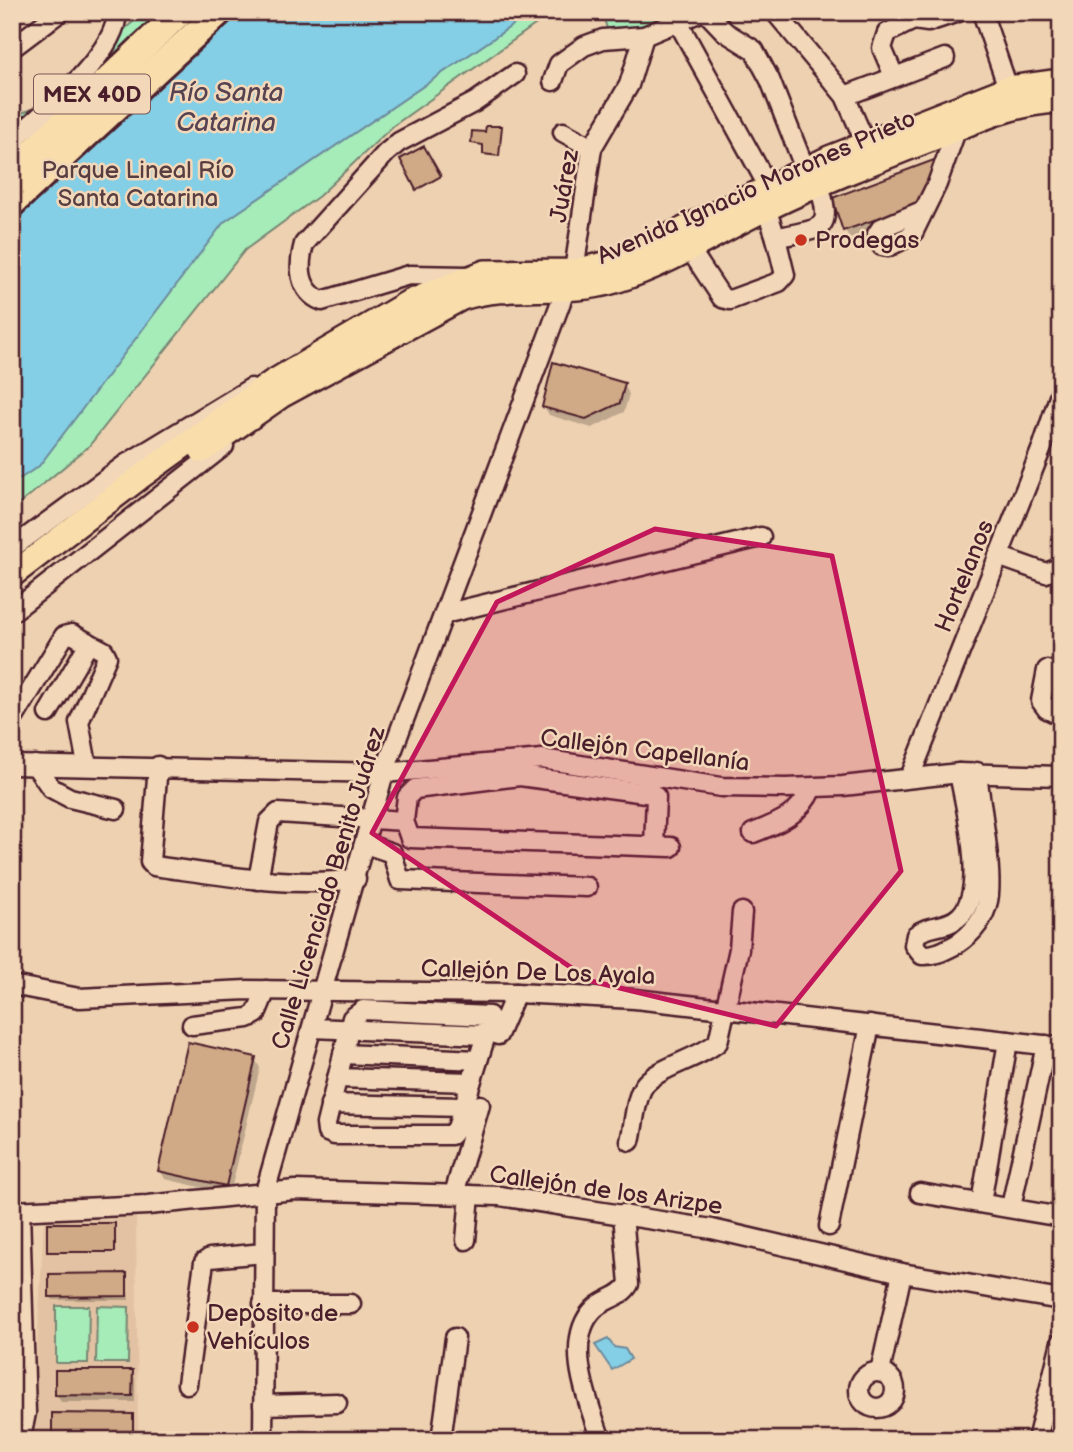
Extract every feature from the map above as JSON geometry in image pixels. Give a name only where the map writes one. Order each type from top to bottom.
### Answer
[{"type":"highway","name":"MEX 40D","points":[[12,203],[221,12]]},
{"type":"highway","name":"MEX 40D","points":[[12,172],[179,14]]},
{"type":"main road","name":"Avenida Ignacio Morones Prieto","points":[[812,177],[866,144],[1008,88],[1061,80]]},
{"type":"main road","name":"Avenida Ignacio Morones Prieto","points":[[12,575],[276,389],[409,302],[468,276],[503,270],[570,281],[614,282],[646,270],[767,197],[812,177],[998,112],[1061,100]]},
{"type":"main road","name":"Avenida Ignacio Morones Prieto","points":[[276,389],[463,298],[494,290],[570,281]]},
{"type":"main road","name":"Avenida Ignacio Morones Prieto","points":[[12,593],[143,484]]},
{"type":"street","points":[[12,48],[60,12]]},
{"type":"street","points":[[12,141],[56,101],[102,50],[112,35],[117,12]]},
{"type":"street","points":[[553,80],[559,64],[584,46],[603,39],[644,36],[703,12],[725,32],[754,50],[770,80],[828,213],[824,223],[803,232],[776,238]]},
{"type":"street","points":[[775,12],[845,96],[866,144]]},
{"type":"street","points":[[894,76],[883,48],[887,33],[914,20],[928,22],[958,12]]},
{"type":"street","points":[[982,12],[1008,88]]},
{"type":"street","points":[[678,22],[767,197],[785,275],[779,282],[730,300],[722,298],[693,254]]},
{"type":"street","name":"Juárez","points":[[570,281],[592,148],[629,85],[644,36]]},
{"type":"street","points":[[845,96],[945,58]]},
{"type":"street","points":[[468,276],[409,275],[322,301],[312,297],[305,287],[300,273],[300,258],[304,244],[386,153],[399,142],[475,103],[515,74]]},
{"type":"street","points":[[924,210],[957,128]]},
{"type":"street","points":[[563,132],[592,148]]},
{"type":"street","name":"Calle Licenciado Benito Juárez","points":[[262,1440],[265,1192],[356,879],[383,773],[570,281]]},
{"type":"street","points":[[12,612],[251,425],[276,389]]},
{"type":"street","name":"Avenida Ignacio Morones Prieto","points":[[12,548],[100,481],[234,396],[276,389]]},
{"type":"street","name":"Hortelanos","points":[[909,777],[1043,445],[1061,391]]},
{"type":"street","points":[[444,614],[761,537]]},
{"type":"street","points":[[998,556],[1046,573],[1061,567]]},
{"type":"street","points":[[15,716],[64,636],[72,634],[104,651],[107,657],[79,722],[87,765]]},
{"type":"street","points":[[48,713],[89,643]]},
{"type":"street","points":[[1047,670],[1041,701],[1047,709],[1061,716]]},
{"type":"street","name":"Callejón Capellanía","points":[[12,765],[158,766],[383,773],[553,760],[721,787],[812,788],[968,772],[1061,776]]},
{"type":"street","points":[[35,765],[51,788],[70,798],[116,809]]},
{"type":"street","points":[[158,766],[150,862],[154,866],[258,880],[332,882],[356,879]]},
{"type":"street","points":[[968,772],[974,820],[989,893],[983,916],[961,941],[931,956],[922,955],[914,946],[916,935],[923,930],[950,924],[963,914],[971,900],[974,820]]},
{"type":"street","points":[[520,776],[653,794],[656,797],[662,847],[410,838],[404,821],[407,797],[415,789],[520,776]]},
{"type":"street","points":[[752,833],[785,821],[806,802],[812,788]]},
{"type":"street","points":[[258,880],[269,822],[278,813],[404,821]]},
{"type":"street","points":[[365,844],[392,853],[400,880],[587,887]]},
{"type":"street","points":[[630,1141],[642,1087],[654,1077],[708,1051],[718,1042],[739,948],[742,912]]},
{"type":"street","name":"Callejón De Los Ayala","points":[[12,985],[79,998],[266,990],[516,993],[635,999],[1053,1046]]},
{"type":"street","points":[[192,1025],[248,1018],[256,1014],[266,990]]},
{"type":"street","points":[[466,1240],[462,1195],[472,1106],[471,1082],[478,1060],[516,993]]},
{"type":"street","points":[[829,1226],[870,1025]]},
{"type":"street","points":[[312,1028],[492,1035]]},
{"type":"street","points":[[348,1030],[325,1128],[334,1135],[446,1136],[454,1132],[472,1106]]},
{"type":"street","points":[[981,1203],[1008,1041]]},
{"type":"street","points":[[1011,1207],[1053,1046]]},
{"type":"street","points":[[343,1054],[478,1060]]},
{"type":"street","points":[[337,1077],[471,1082]]},
{"type":"street","points":[[330,1104],[472,1106]]},
{"type":"street","name":"Callejón de los Arizpe","points":[[16,1210],[148,1205],[265,1192],[394,1191],[549,1201],[712,1229],[902,1273],[1061,1300]]},
{"type":"street","points":[[920,1193],[1061,1217]]},
{"type":"street","points":[[12,1432],[23,1428],[26,1413],[16,1210]]},
{"type":"street","points":[[601,1440],[581,1366],[579,1344],[586,1318],[595,1308],[625,1291],[629,1284],[623,1214]]},
{"type":"street","points":[[187,1384],[204,1262],[210,1258],[264,1253]]},
{"type":"street","points":[[880,1372],[902,1273]]},
{"type":"street","points":[[263,1304],[351,1304]]},
{"type":"street","points":[[441,1440],[455,1338]]},
{"type":"street","points":[[1037,1440],[1054,1399],[1061,1342]]},
{"type":"street","points":[[263,1405],[337,1403]]},
{"type":"highlighted area","points":[[655,529],[832,556],[901,871],[776,1026],[591,981],[372,833],[497,602]]},
{"type":"shaded area","points":[[136,1214],[138,1440],[32,1440],[44,1221],[108,1220]]},
{"type":"green space","name":"Río Santa Catarina","points":[[144,12],[553,12],[393,126],[319,196],[245,250],[89,446],[12,510],[12,116],[36,108]]},
{"type":"green space","points":[[602,12],[673,12],[638,28],[608,32]]},
{"type":"green space","points":[[56,1306],[89,1306],[88,1363],[56,1363]]},
{"type":"green space","points":[[97,1306],[129,1307],[128,1363],[96,1363]]},
{"type":"water","name":"Río Santa Catarina","points":[[183,12],[532,12],[224,222],[39,466],[12,484],[12,212]]},
{"type":"water","points":[[608,1339],[614,1347],[625,1349],[631,1359],[612,1370],[595,1345]]},
{"type":"building","points":[[486,126],[502,126],[499,156],[483,154],[483,145],[471,143],[472,131],[485,132]]},
{"type":"building","points":[[424,146],[441,176],[416,190],[400,159]]},
{"type":"building","points":[[942,157],[922,203],[843,231],[832,198]]},
{"type":"building","points":[[553,362],[625,383],[620,403],[586,419],[542,407]]},
{"type":"building","points":[[188,1042],[256,1057],[226,1186],[158,1171]]},
{"type":"building","points":[[47,1223],[115,1223],[115,1252],[47,1252]]},
{"type":"building","points":[[127,1273],[127,1296],[49,1297],[49,1274]]},
{"type":"building","points":[[55,1370],[133,1370],[132,1396],[55,1395]]},
{"type":"building","points":[[52,1413],[133,1414],[133,1440],[52,1440]]},
{"type":"place","name":"Prodegas","points":[[801,240]]},
{"type":"place","name":"Depósito de Vehículos","points":[[193,1327]]},
{"type":"park label","name":"Parque Lineal Río Santa Catarina","points":[[138,184]]}]
